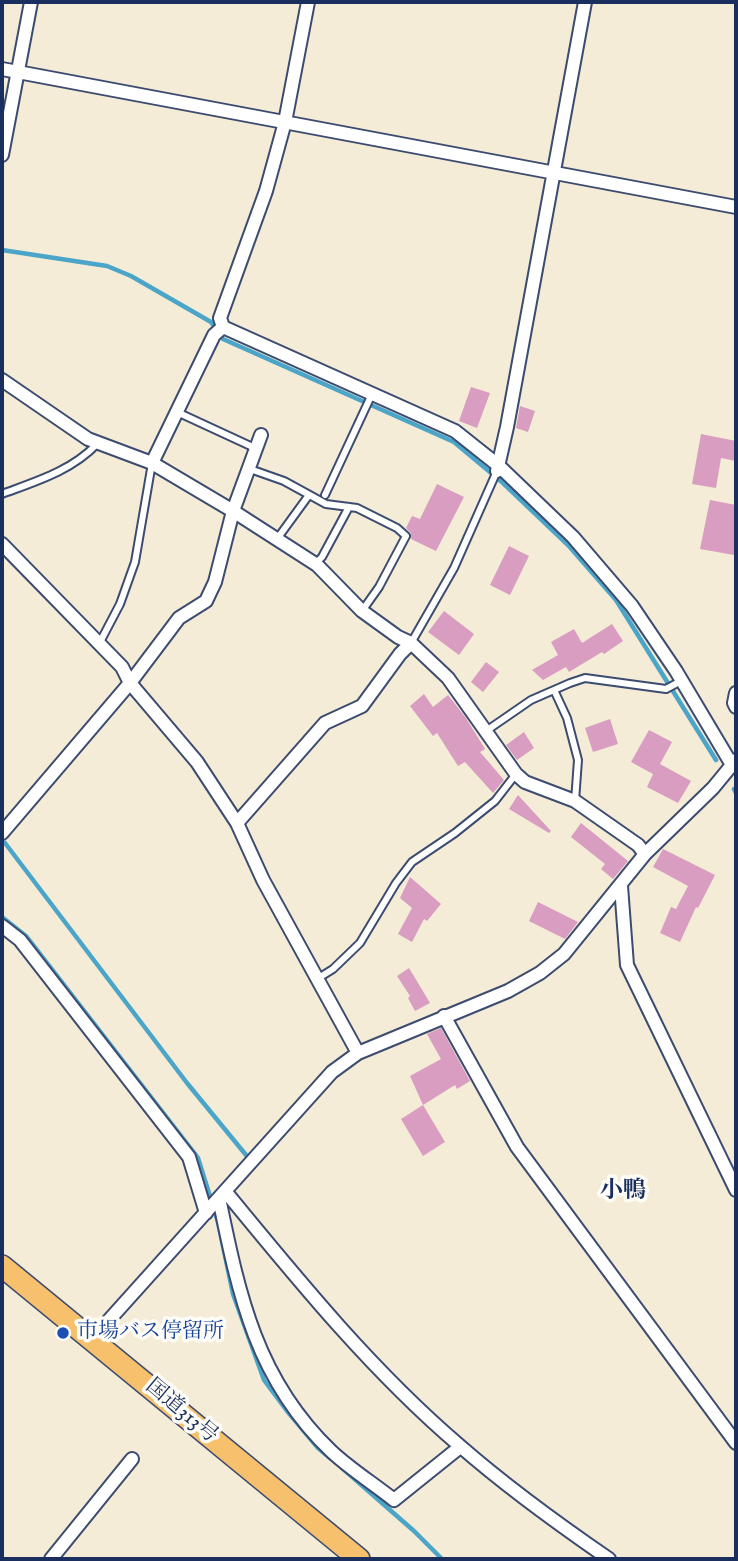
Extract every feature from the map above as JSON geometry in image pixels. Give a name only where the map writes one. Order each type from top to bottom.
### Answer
[{"type":"highway","name":"国道313号","points":[[2,1266],[359,1559]]},
{"type":"street","points":[[2,155],[31,2]]},
{"type":"street","points":[[152,463],[218,331],[220,318],[266,191],[285,122],[308,2]]},
{"type":"street","points":[[496,473],[586,2]]},
{"type":"street","points":[[2,69],[736,208]]},
{"type":"street","points":[[92,1339],[332,1072],[358,1053],[508,991],[540,973],[564,954],[645,854],[713,788],[734,763],[632,606],[606,573],[573,537],[496,473],[455,431],[218,331]]},
{"type":"street","points":[[2,380],[88,439],[152,463],[315,564],[362,611],[411,643],[448,678],[516,774],[525,782],[575,801],[638,845],[645,854]]},
{"type":"street","points":[[2,833],[130,682],[179,618],[206,601],[215,582],[233,511],[261,435]]},
{"type":"street","points":[[2,544],[122,667],[130,682],[197,762],[237,823],[263,880],[358,1053]]},
{"type":"street","points":[[237,823],[325,723],[362,706],[411,643]]},
{"type":"street","points":[[736,693],[736,706]]},
{"type":"street","points":[[621,886],[628,965],[736,1190]]},
{"type":"street","points":[[2,926],[20,940],[189,1157],[206,1213]]},
{"type":"street","points":[[444,1016],[517,1147],[736,1443]]},
{"type":"street","points":[[222,1194],[236,1282],[263,1356],[272,1377],[293,1407],[332,1452],[394,1500],[460,1447]]},
{"type":"street","points":[[222,1194],[394,1385],[460,1447],[557,1523],[609,1559]]},
{"type":"street","points":[[51,1559],[132,1460]]},
{"type":"lane","points":[[325,495],[371,397]]},
{"type":"lane","points":[[177,411],[257,449]]},
{"type":"lane","points":[[2,494],[54,474],[82,459],[98,442]]},
{"type":"lane","points":[[98,645],[120,604],[135,562],[152,463]]},
{"type":"lane","points":[[250,469],[284,481],[326,504],[357,508],[407,536],[379,587],[362,611]]},
{"type":"lane","points":[[411,643],[454,568],[496,473]]},
{"type":"lane","points":[[277,539],[309,495]]},
{"type":"lane","points":[[315,564],[349,507]]},
{"type":"lane","points":[[486,731],[531,700],[585,678],[666,689],[681,681]]},
{"type":"lane","points":[[554,690],[566,718],[578,760],[575,801]]},
{"type":"lane","points":[[317,979],[334,969],[360,943],[396,883],[412,862],[456,833],[495,801],[516,774]]},
{"type":"building","points":[[471,387],[490,393],[477,428],[459,421]]},
{"type":"building","points":[[520,406],[535,411],[528,432],[516,428]]},
{"type":"building","points":[[701,434],[736,441],[736,461],[721,458],[716,488],[692,484]]},
{"type":"building","points":[[437,484],[464,497],[436,551],[411,539],[411,533],[406,528],[412,516],[420,519]]},
{"type":"building","points":[[710,500],[736,505],[734,555],[700,549]]},
{"type":"building","points":[[509,546],[529,556],[510,595],[490,585]]},
{"type":"building","points":[[444,611],[474,634],[459,655],[428,632]]},
{"type":"building","points":[[612,624],[623,641],[604,654],[602,652],[569,672],[566,667],[543,680],[532,670],[558,655],[551,642],[574,629],[582,643]]},
{"type":"building","points":[[486,662],[499,672],[483,692],[471,682]]},
{"type":"building","points":[[424,694],[433,707],[448,695],[466,718],[485,749],[480,752],[504,780],[493,793],[465,762],[458,766],[437,733],[433,736],[410,706]]},
{"type":"building","points":[[610,719],[618,744],[593,752],[585,728]]},
{"type":"building","points":[[649,730],[672,742],[660,764],[691,781],[678,803],[647,787],[653,774],[631,762]]},
{"type":"building","points":[[524,732],[534,748],[517,760],[506,745]]},
{"type":"building","points":[[518,795],[551,831],[549,833],[509,809]]},
{"type":"building","points":[[581,823],[628,861],[613,879],[601,869],[605,864],[571,837]]},
{"type":"building","points":[[663,849],[715,875],[680,942],[660,933],[671,907],[676,909],[688,886],[653,867]]},
{"type":"building","points":[[410,877],[441,904],[427,921],[424,919],[412,942],[398,934],[412,908],[400,898]]},
{"type":"building","points":[[538,902],[578,922],[565,939],[529,921]]},
{"type":"building","points":[[409,968],[430,1003],[415,1011],[408,998],[410,996],[397,976]]},
{"type":"building","points":[[441,1028],[470,1081],[457,1089],[455,1085],[423,1105],[410,1076],[441,1059],[427,1034]]},
{"type":"building","points":[[423,1105],[445,1142],[423,1156],[401,1119]]},
{"type":"waterway","points":[[2,250],[107,266],[131,276],[211,322],[223,339],[454,442],[503,483],[568,545],[616,600],[716,760]]},
{"type":"waterway","points":[[734,789],[736,793]]},
{"type":"waterway","points":[[5,843],[187,1083],[246,1155]]},
{"type":"waterway","points":[[2,917],[26,936],[198,1158],[218,1222],[233,1294],[264,1380],[318,1448],[330,1458]]},
{"type":"waterway","points":[[342,1468],[442,1559]]},
{"type":"place","name":"市場バス停留所","points":[[63,1333]]},
{"type":"district","name":"小鴨","points":[[623,1192]]}]
